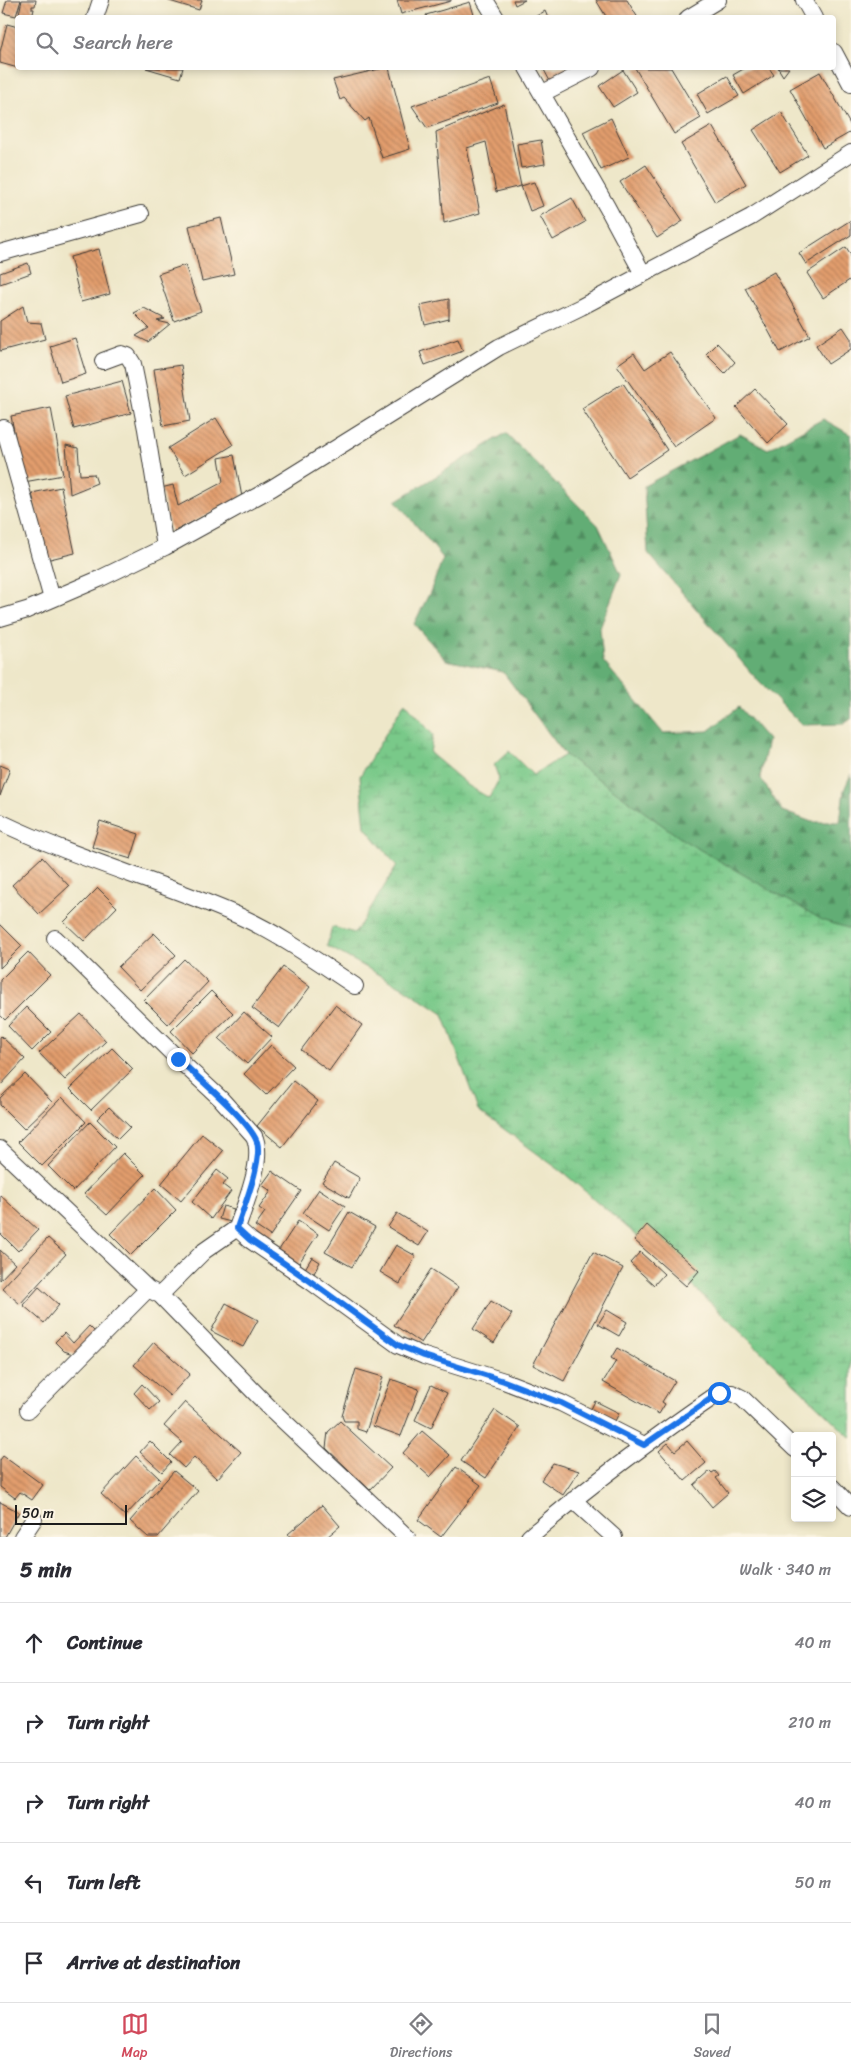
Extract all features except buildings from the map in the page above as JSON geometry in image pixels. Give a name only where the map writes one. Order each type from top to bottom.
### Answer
[{"type":"street","points":[[97,15],[101,0]]},
{"type":"street","points":[[485,0],[494,15]]},
{"type":"street","points":[[693,15],[718,0]]},
{"type":"street","points":[[804,0],[812,15]]},
{"type":"street","points":[[836,56],[851,84]]},
{"type":"street","points":[[528,70],[543,93],[643,274]]},
{"type":"street","points":[[543,93],[588,70]]},
{"type":"street","points":[[0,618],[27,610],[166,547],[272,488],[499,347],[581,307],[751,217],[851,154]]},
{"type":"street","points":[[0,252],[142,214]]},
{"type":"street","points":[[103,360],[122,354],[128,356],[132,364],[146,428],[166,547]]},
{"type":"street","points":[[4,428],[52,599]]},
{"type":"street","points":[[0,822],[42,842],[239,916],[355,986]]},
{"type":"street","points":[[28,1410],[154,1292],[204,1251],[237,1228],[258,1157],[258,1144],[254,1136],[221,1099],[55,938]]},
{"type":"street","points":[[0,1149],[154,1292],[271,1409],[407,1537]]},
{"type":"street","points":[[237,1228],[250,1240],[398,1345],[424,1356],[504,1381],[561,1403],[644,1445]]},
{"type":"street","points":[[529,1537],[644,1445],[719,1393],[732,1392],[742,1398],[791,1446]]},
{"type":"street","points":[[836,1491],[851,1507]]},
{"type":"street","points":[[573,1500],[614,1537]]},
{"type":"street","points":[[22,1537],[34,1518]]},
{"type":"green space","points":[[823,419],[851,435],[851,719],[844,724],[802,725],[759,682],[648,553],[644,486],[740,434],[768,449]]},
{"type":"green space","points":[[506,433],[598,525],[621,574],[600,628],[603,661],[663,733],[708,731],[739,707],[768,740],[760,777],[782,811],[812,822],[840,822],[844,790],[851,774],[851,929],[824,921],[683,840],[565,755],[503,672],[446,660],[414,624],[430,592],[443,558],[396,501]]},
{"type":"green space","points":[[405,702],[433,735],[430,753],[469,786],[489,798],[499,779],[494,765],[509,751],[533,775],[565,755],[683,840],[824,921],[851,929],[851,1438],[671,1265],[565,1174],[478,1110],[443,1014],[404,988],[327,946],[332,927],[355,933],[397,866],[365,827],[360,776]]},
{"type":"route","points":[[178,1059],[239,1117],[258,1144],[258,1157],[237,1228],[250,1240],[398,1345],[424,1356],[504,1381],[561,1403],[644,1445],[719,1393]]}]
